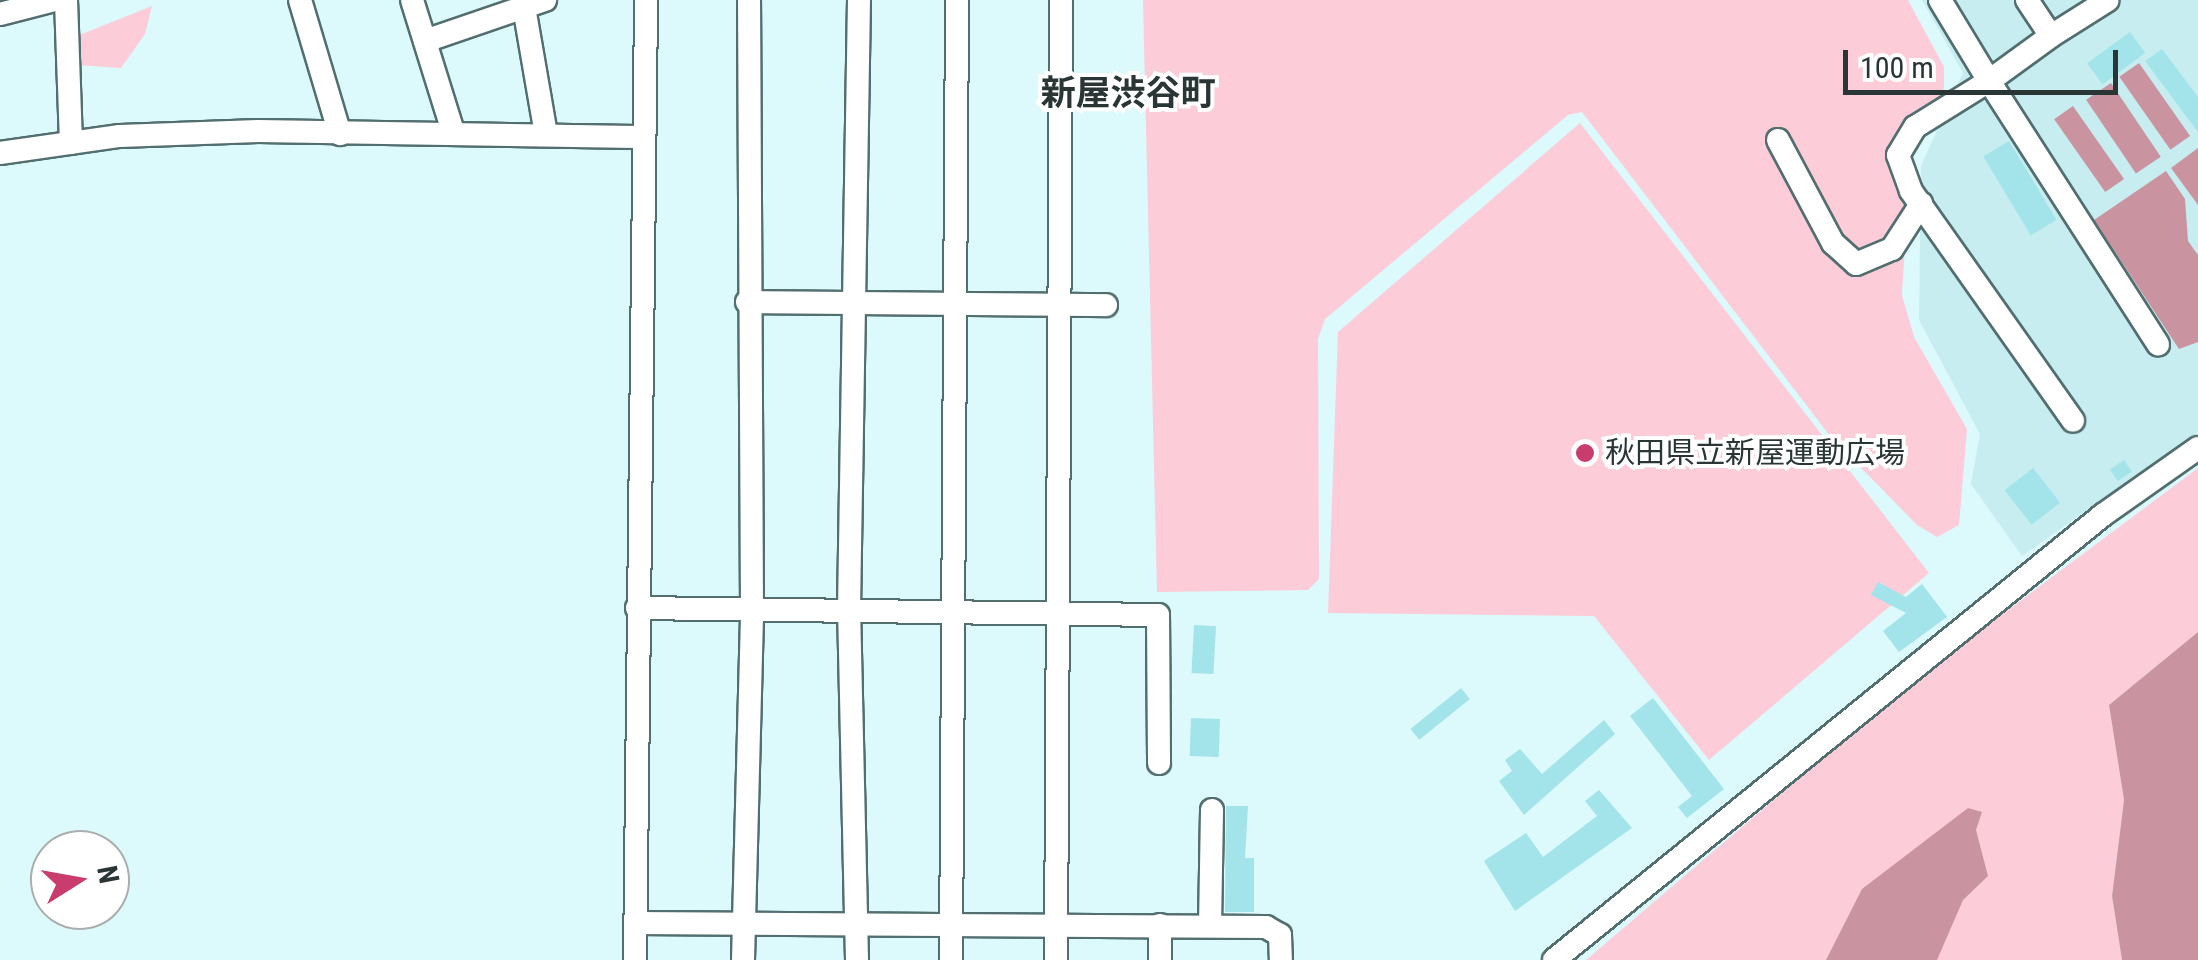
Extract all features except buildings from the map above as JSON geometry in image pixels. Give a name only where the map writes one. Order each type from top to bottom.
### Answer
[{"type":"street","points":[[0,14],[56,0]]},
{"type":"street","points":[[66,0],[71,143]]},
{"type":"street","points":[[300,0],[340,134]]},
{"type":"street","points":[[412,0],[453,132]]},
{"type":"street","points":[[636,960],[646,0]]},
{"type":"street","points":[[742,960],[752,608],[747,302],[750,0]]},
{"type":"street","points":[[857,960],[849,609],[858,0]]},
{"type":"street","points":[[951,960],[949,611],[957,0]]},
{"type":"street","points":[[1056,960],[1054,305],[1060,0]]},
{"type":"street","points":[[1940,0],[2158,344]]},
{"type":"street","points":[[2027,0],[2051,36]]},
{"type":"street","points":[[2073,421],[1920,204],[1898,155],[1916,127],[2108,0]]},
{"type":"street","points":[[425,41],[535,3],[546,135]]},
{"type":"street","points":[[0,153],[71,143],[238,132],[642,137]]},
{"type":"street","points":[[1778,140],[1834,243],[1856,264],[1892,249],[1920,204]]},
{"type":"street","points":[[747,302],[1106,305]]},
{"type":"street","points":[[1554,960],[2072,539],[2198,448]]},
{"type":"street","points":[[638,608],[1158,615],[1159,763]]},
{"type":"street","points":[[1210,926],[1212,810]]},
{"type":"street","points":[[635,923],[1273,928],[1280,934],[1281,960]]},
{"type":"street","points":[[1160,926],[1160,960]]},
{"type":"shaded area","points":[[1143,0],[1908,0],[1944,67],[1944,88],[1910,160],[1902,295],[1914,337],[1967,429],[1959,525],[1937,537],[1917,525],[1830,436],[1582,112],[1568,115],[1325,319],[1318,339],[1319,579],[1308,590],[1157,592]]},
{"type":"shaded area","points":[[1922,0],[2198,0],[2198,432],[2022,556],[1971,484],[1980,434],[1919,320],[1921,166],[1963,73]]},
{"type":"shaded area","points":[[152,6],[145,34],[121,68],[78,65],[77,36]]},
{"type":"shaded area","points":[[2139,63],[2190,136],[2170,150],[2119,77]]},
{"type":"shaded area","points":[[2111,83],[2161,157],[2136,174],[2086,100]]},
{"type":"shaded area","points":[[2073,106],[2124,179],[2105,192],[2054,119]]},
{"type":"shaded area","name":"秋田県立新屋運動広場","points":[[1580,123],[1929,573],[1709,760],[1594,616],[1328,613],[1338,332]]},
{"type":"shaded area","points":[[2198,148],[2198,205],[2171,168]]},
{"type":"shaded area","points":[[2166,171],[2185,199],[2188,241],[2198,255],[2198,342],[2179,349],[2094,220]]},
{"type":"shaded area","points":[[2198,468],[2198,632],[2109,705],[2124,800],[2112,896],[2122,960],[1586,960],[1913,681]]},
{"type":"shaded area","points":[[2198,632],[2198,960],[2122,960],[2112,896],[2124,800],[2109,705]]},
{"type":"shaded area","points":[[1968,808],[1982,812],[1976,830],[1988,876],[1963,900],[1937,960],[1826,960],[1862,889]]},
{"type":"place","name":"秋田県立新屋運動広場","points":[[1585,453]]},
{"type":"district","name":"新屋渋谷町","points":[[1128,94]]}]
